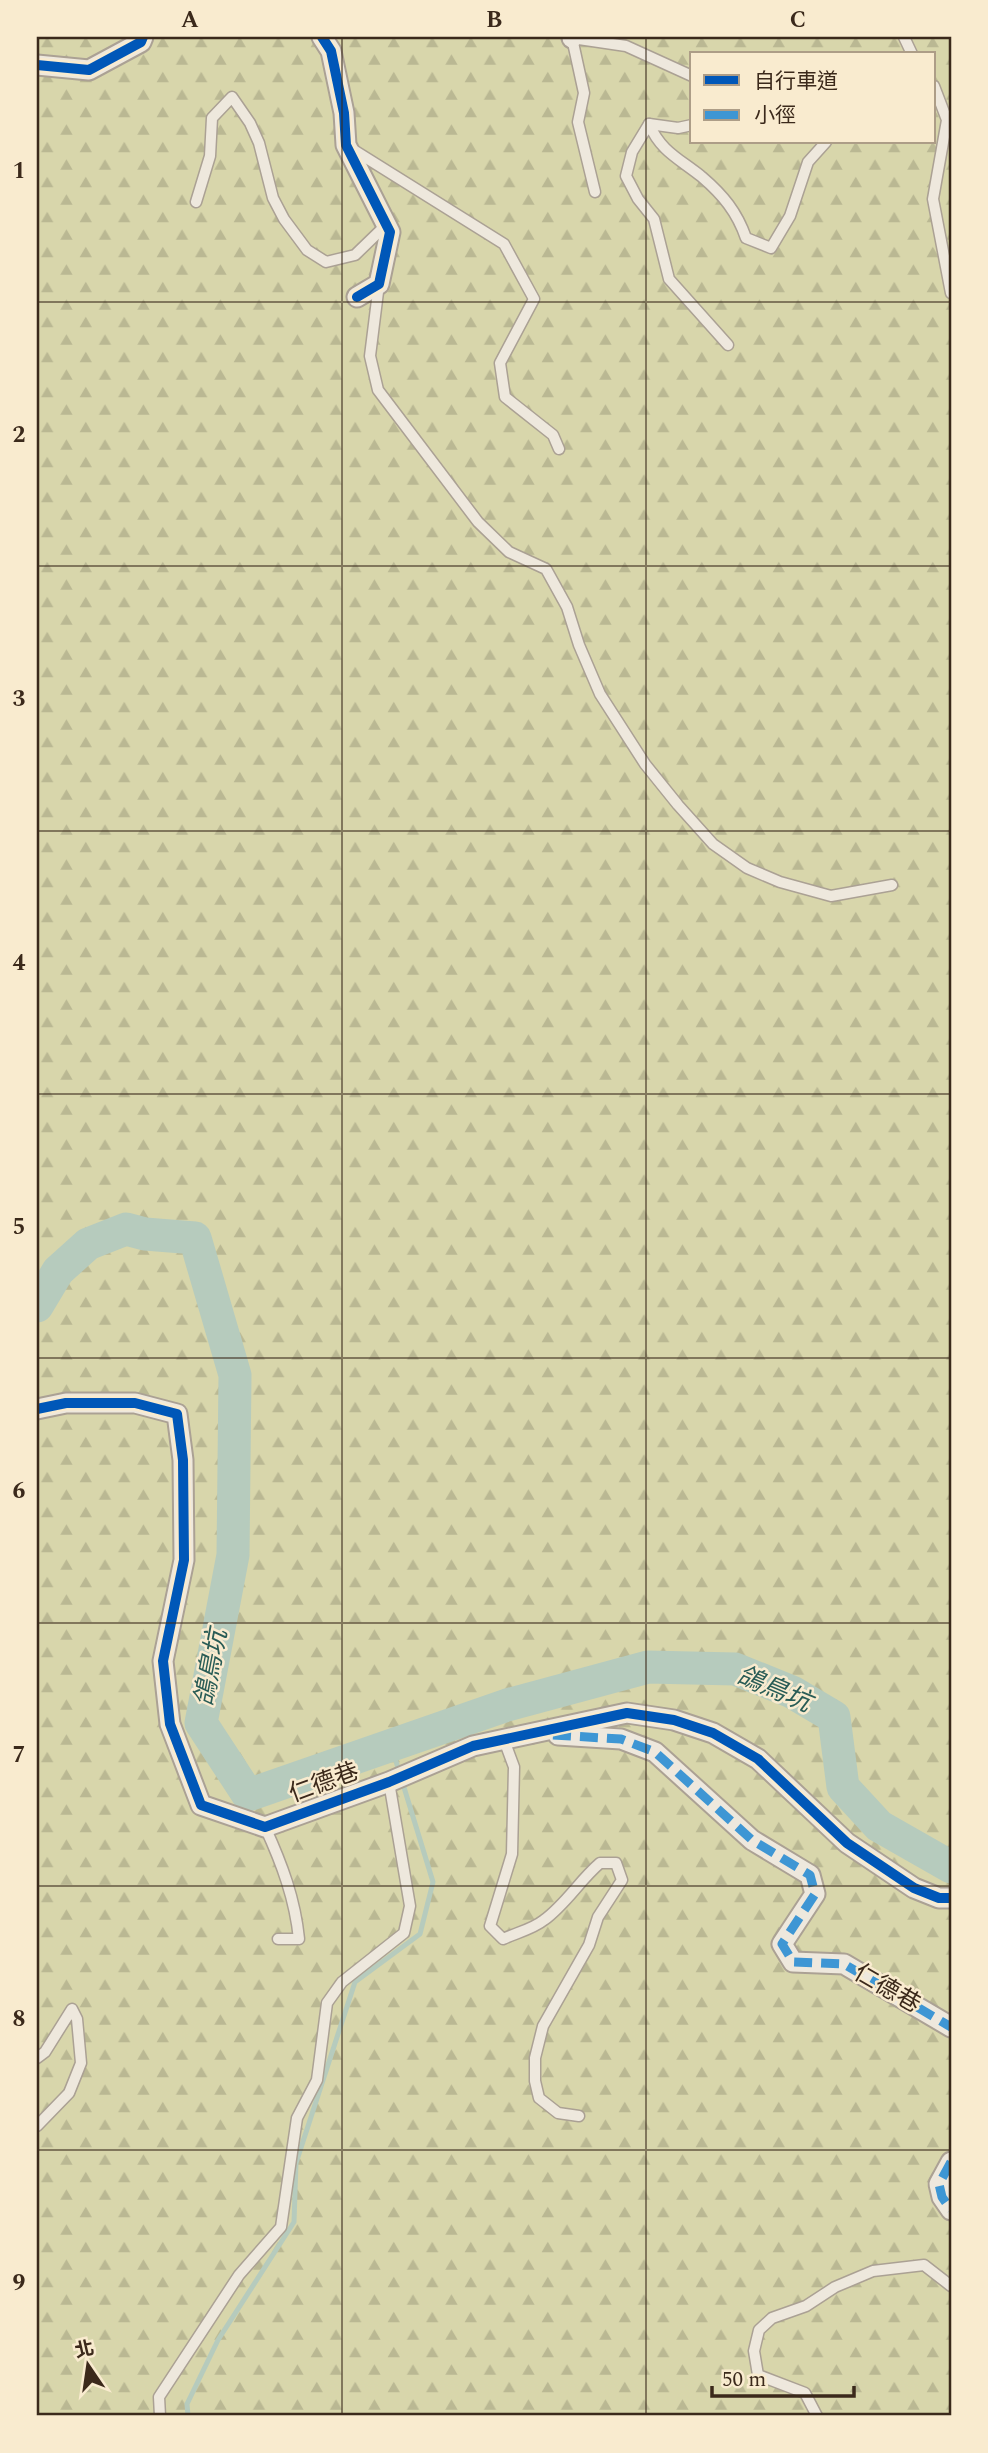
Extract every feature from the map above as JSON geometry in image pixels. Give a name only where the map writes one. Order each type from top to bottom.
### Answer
[{"type":"street","points":[[37,65],[89,70],[141,42],[143,37]]},
{"type":"street","points":[[322,37],[331,51],[344,113],[346,145],[390,232],[379,284],[357,297]]},
{"type":"street","name":"仁德巷","points":[[37,1409],[65,1404],[135,1403],[177,1414],[183,1460],[184,1560],[163,1661],[170,1724],[201,1805],[265,1828],[388,1782],[473,1746],[627,1713],[674,1720],[713,1733],[758,1759],[847,1843],[914,1888],[945,1898]]},
{"type":"street","name":"仁德巷","points":[[513,1738],[550,1735],[621,1739],[655,1752],[752,1840],[810,1875],[815,1895],[782,1944],[793,1962],[844,1964],[951,2027]]},
{"type":"street","points":[[951,2162],[939,2184],[942,2197],[951,2210]]},
{"type":"lane","points":[[595,192],[578,122],[583,93],[572,37],[626,46],[690,75]]},
{"type":"lane","points":[[936,91],[947,120],[933,199],[951,293]]},
{"type":"lane","points":[[196,202],[209,156],[212,118],[232,97],[250,123],[259,143],[273,198],[284,219],[307,250],[326,262],[355,255],[386,225]]},
{"type":"lane","points":[[649,124],[678,128],[690,125]]},
{"type":"lane","points":[[649,124],[656,141],[717,191],[738,217],[746,238],[771,248],[790,216],[808,162],[824,144]]},
{"type":"lane","points":[[649,124],[632,152],[626,176],[638,199],[654,219],[669,279],[728,345]]},
{"type":"lane","points":[[346,145],[504,244],[534,299],[500,363],[505,397],[553,435],[559,449]]},
{"type":"lane","points":[[379,284],[370,356],[378,390],[478,522],[509,552],[546,569],[567,607],[579,645],[600,694],[645,764],[678,805],[713,844],[747,868],[780,882],[831,896],[892,885]]},
{"type":"lane","points":[[513,1738],[512,1854],[490,1926],[503,1939],[543,1921],[600,1863],[616,1863],[622,1880],[598,1917],[589,1945],[543,2026],[535,2058],[539,2098],[558,2113],[579,2116]]},
{"type":"lane","points":[[160,2416],[159,2397],[239,2275],[281,2227],[297,2118],[317,2080],[327,2003],[342,1982],[404,1933],[410,1906],[388,1782]]},
{"type":"lane","points":[[265,1828],[286,1874],[297,1915],[299,1939],[278,1939]]},
{"type":"lane","points":[[37,2058],[45,2052],[72,2009],[77,2019],[81,2063],[69,2093],[37,2126]]},
{"type":"lane","points":[[817,2416],[805,2393],[758,2375],[754,2351],[760,2330],[772,2318],[806,2306],[835,2287],[873,2271],[924,2265],[951,2286]]},
{"type":"green space","points":[[37,37],[951,37],[951,2416],[37,2416]]},
{"type":"waterway","name":"鴿鳥坑","points":[[37,1306],[58,1271],[88,1244],[126,1229],[145,1234],[195,1238],[235,1375],[233,1555],[201,1723],[248,1795],[507,1705],[648,1667],[735,1669],[792,1692],[834,1717],[843,1787],[879,1826],[951,1867]]},
{"type":"waterway","points":[[188,2416],[187,2404],[218,2340],[294,2222],[296,2163],[355,1982],[420,1934],[433,1882],[391,1745]]},
{"type":"marked path","points":[[553,1735],[621,1739],[655,1752],[752,1840],[810,1875],[815,1894],[782,1944],[793,1962],[844,1964],[951,2027]]},
{"type":"marked path","points":[[951,2162],[939,2184],[942,2197],[951,2210]]},
{"type":"cycle path","points":[[37,65],[89,70],[141,42],[143,37]]},
{"type":"cycle path","points":[[322,37],[331,51],[344,113],[346,145],[390,232],[379,284],[357,297]]},
{"type":"cycle path","points":[[37,1409],[66,1403],[135,1403],[177,1414],[183,1460],[184,1560],[163,1661],[170,1724],[201,1805],[265,1827],[389,1782],[473,1746],[627,1713],[674,1720],[713,1733],[758,1759],[847,1843],[914,1888],[939,1898],[951,1898]]}]
